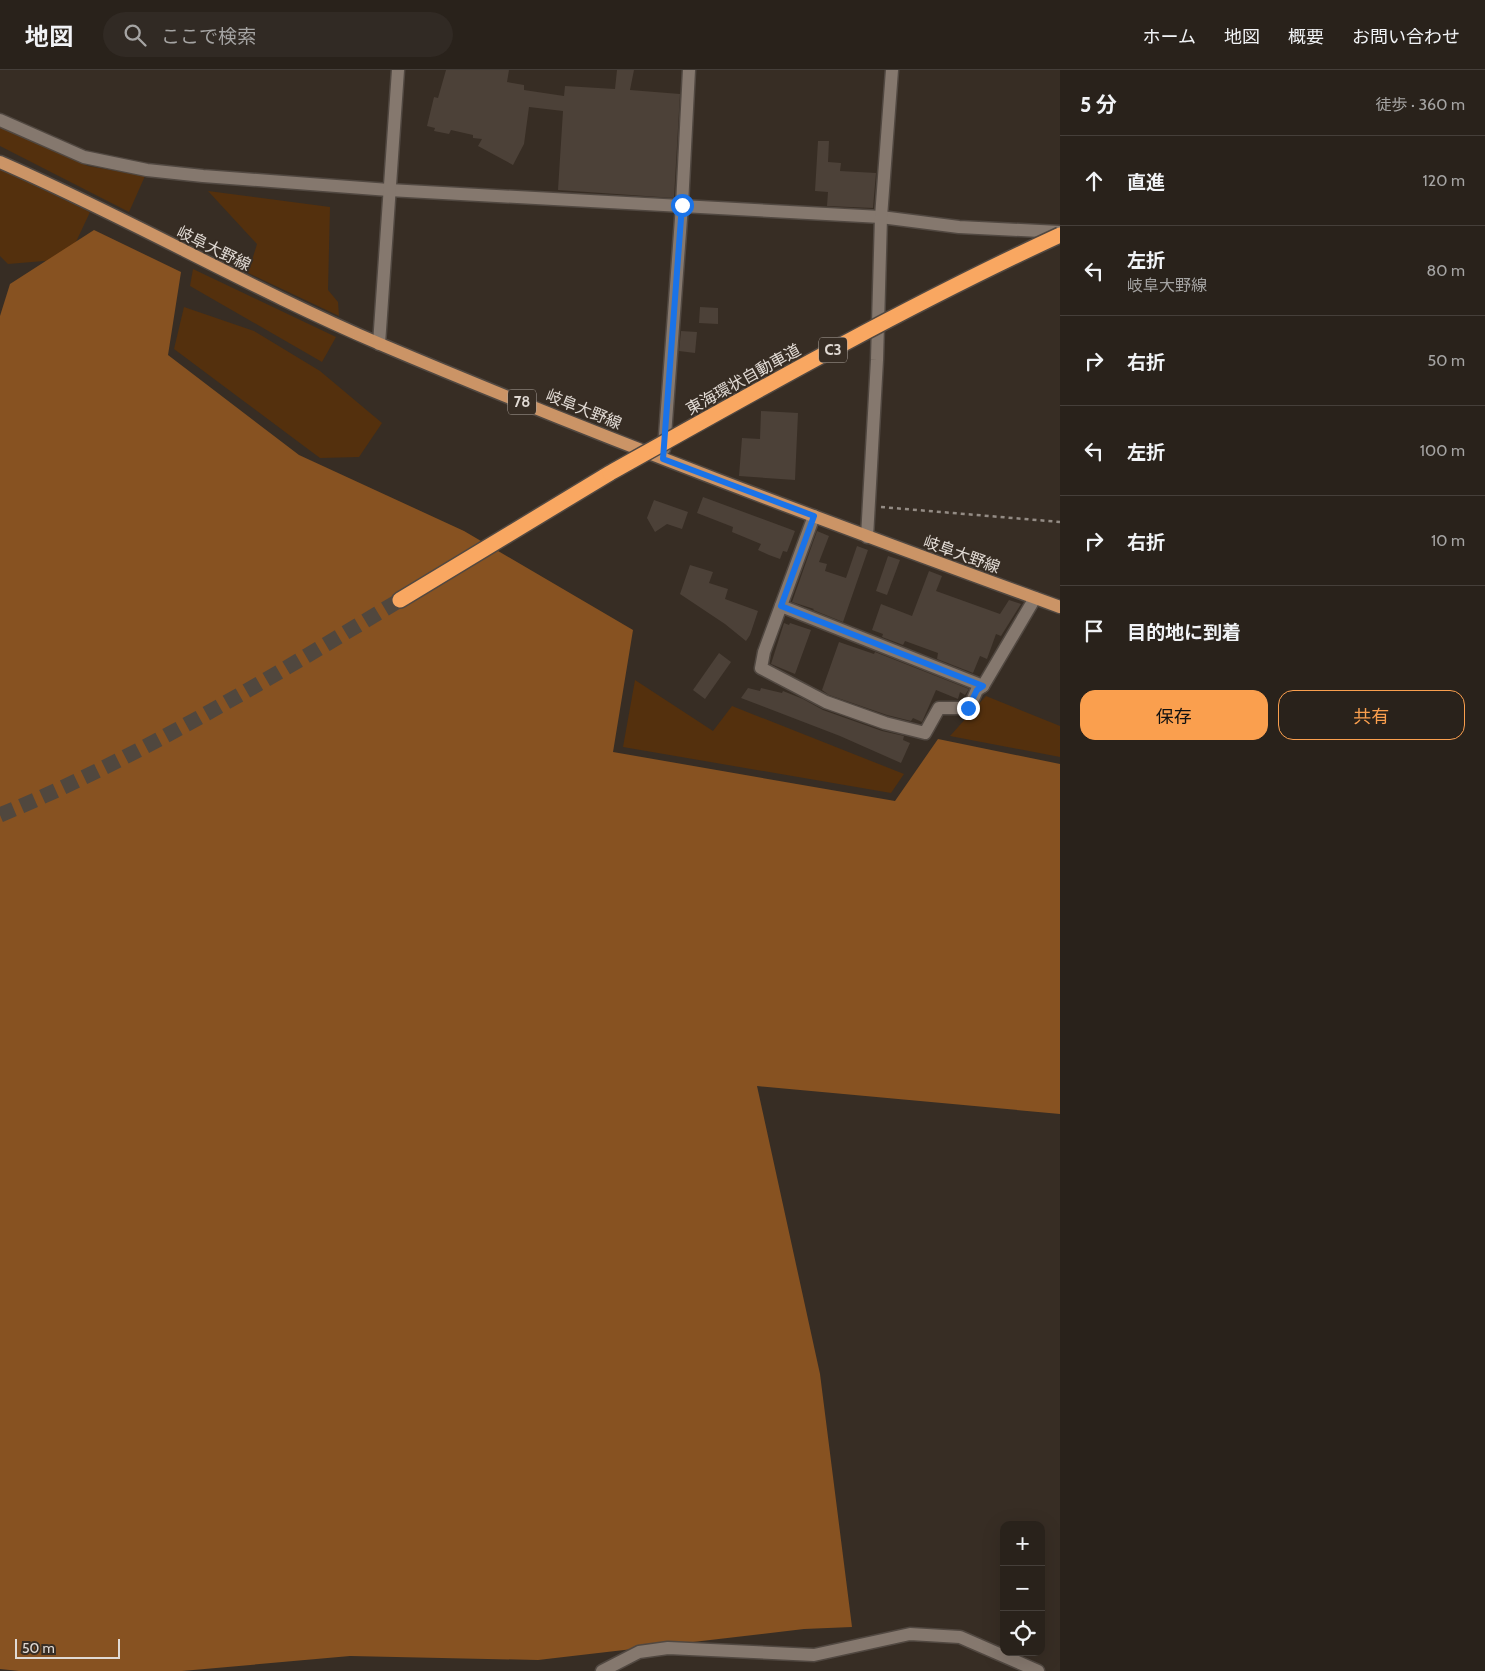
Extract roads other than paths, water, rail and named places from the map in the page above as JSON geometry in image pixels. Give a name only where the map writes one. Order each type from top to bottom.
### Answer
[{"type":"highway","name":"東海環状自動車道","points":[[400,600],[610,473],[766,385],[905,311],[1060,234]]},
{"type":"main road","name":"岐阜大野線","points":[[0,162],[35,177],[235,277],[379,344],[663,459],[867,537],[1060,607]]},
{"type":"street","points":[[379,344],[398,70]]},
{"type":"street","points":[[663,459],[690,70]]},
{"type":"street","points":[[867,537],[877,360],[881,217],[892,70]]},
{"type":"street","points":[[0,120],[84,157],[147,170],[389,190],[881,217],[959,227],[1060,234]]},
{"type":"street","points":[[814,516],[764,652],[761,668],[826,702],[885,723],[925,733],[939,708],[968,708],[977,690],[983,686],[1035,598]]},
{"type":"street","points":[[781,606],[983,686]]},
{"type":"street","points":[[602,1671],[639,1652],[668,1648],[814,1654],[910,1634],[960,1637],[1038,1671]]},
{"type":"tunnel","points":[[0,815],[103,768],[154,742],[253,687],[400,600]]}]
